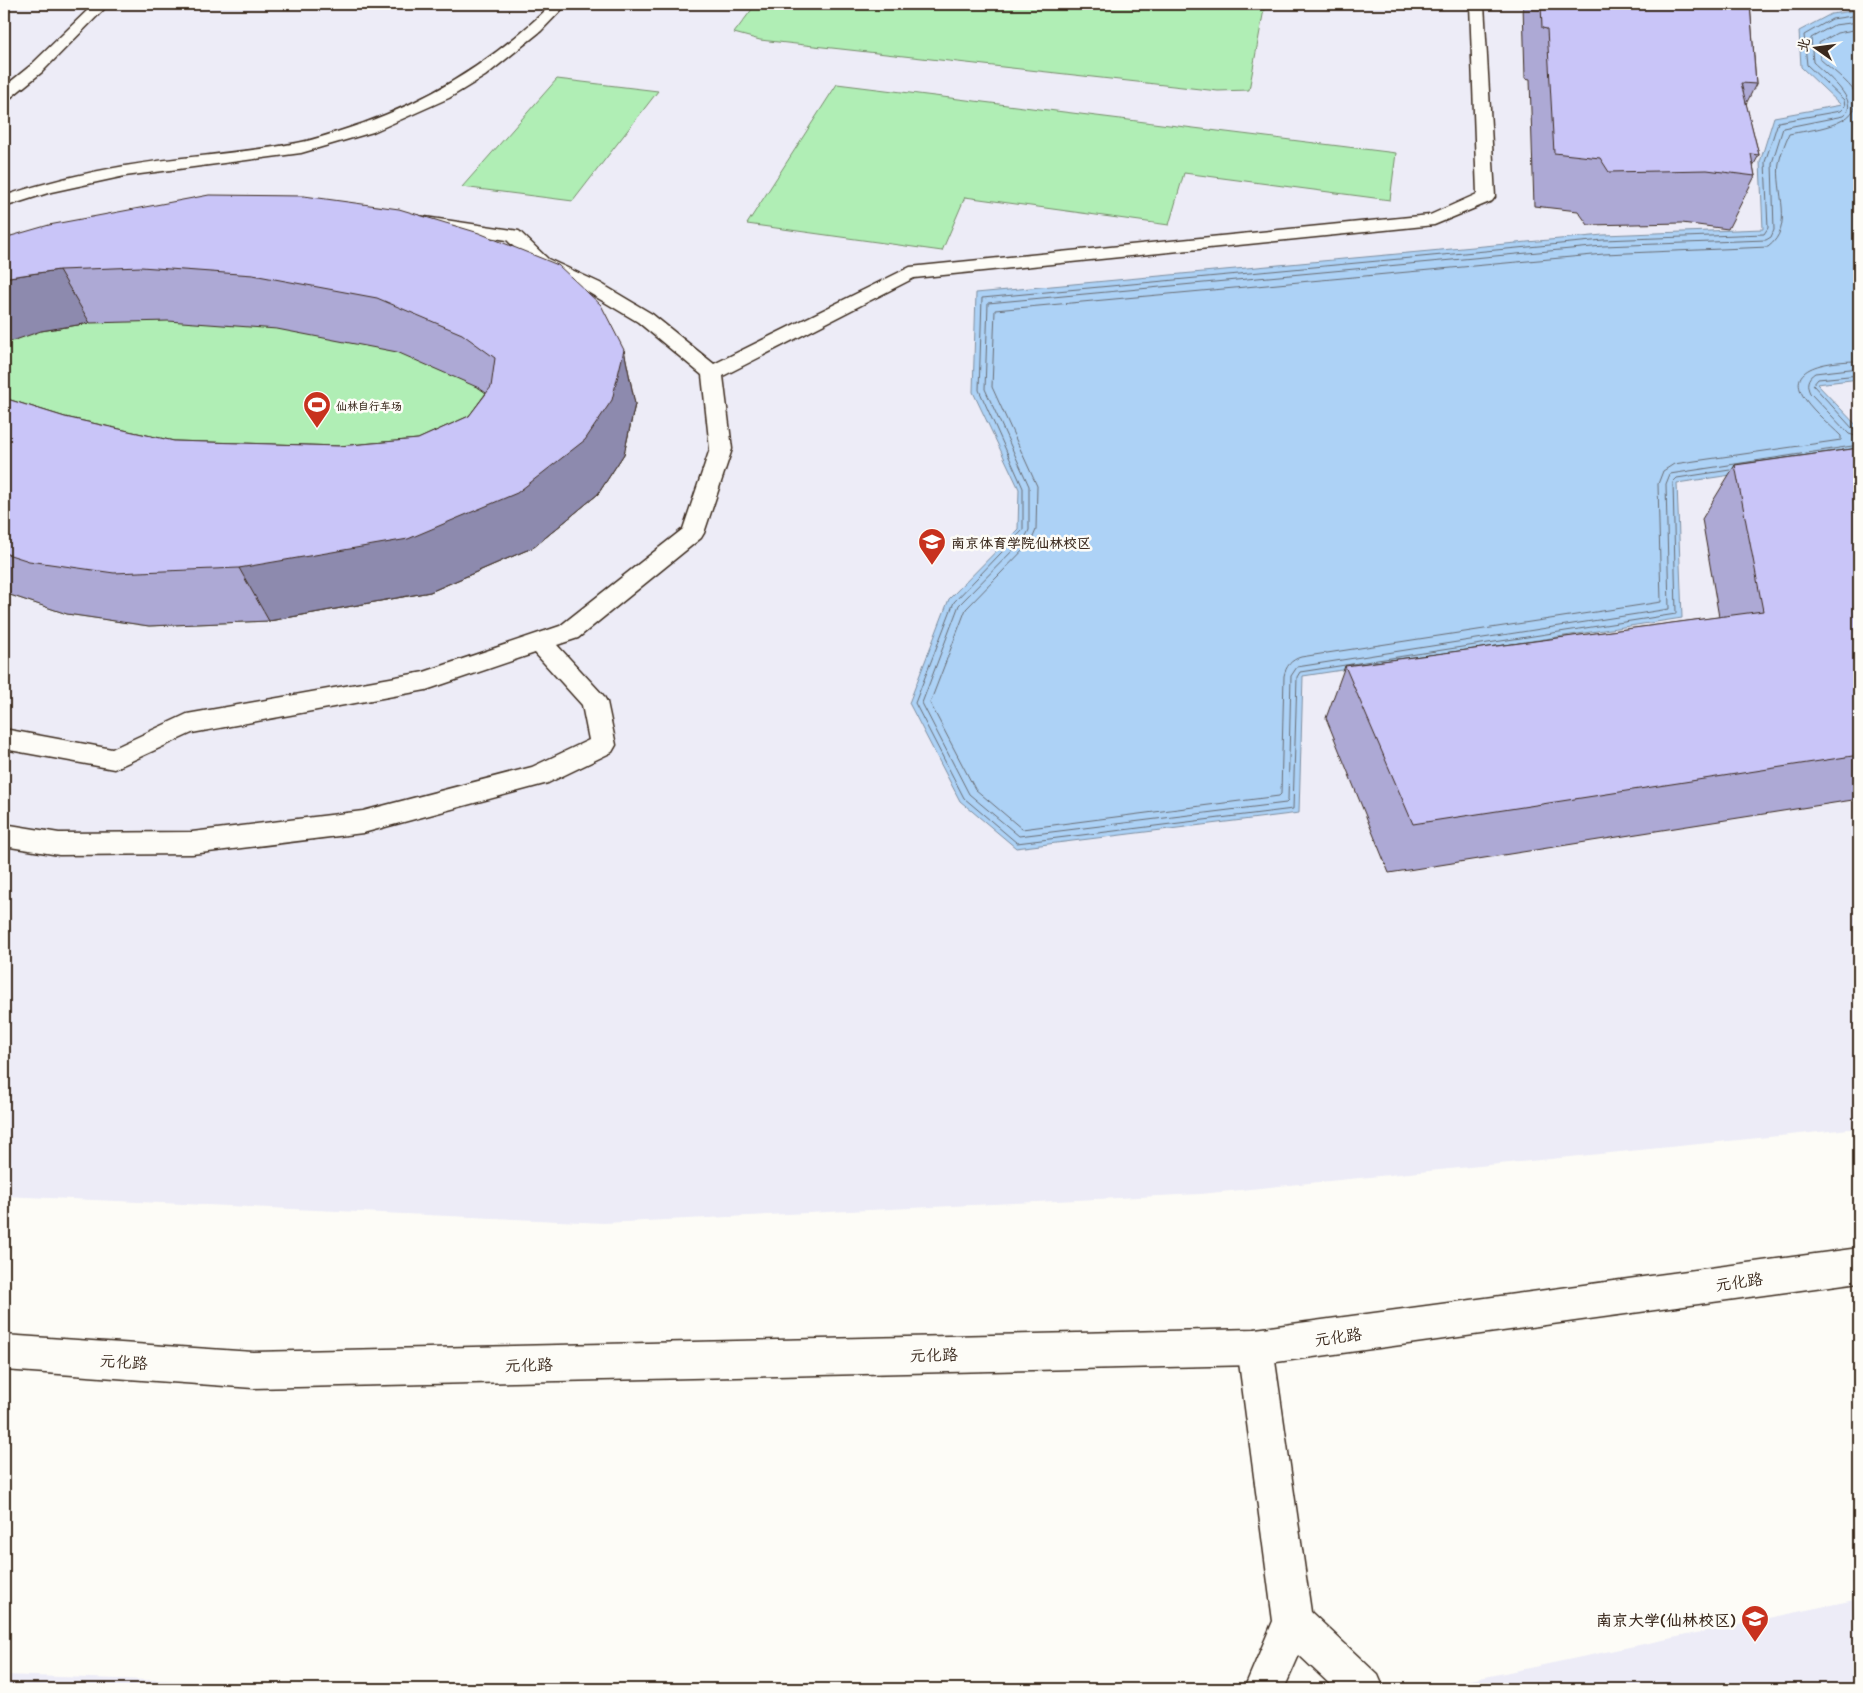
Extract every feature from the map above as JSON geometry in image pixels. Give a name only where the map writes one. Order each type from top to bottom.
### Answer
[{"type":"street","points":[[4,95],[36,69],[102,4]]},
{"type":"street","points":[[4,202],[46,188],[125,171],[301,148],[367,128],[443,95],[480,73],[536,28],[560,4]]},
{"type":"street","points":[[712,373],[910,273],[1434,220],[1486,197],[1477,4]]},
{"type":"street","points":[[4,739],[114,760],[187,724],[426,681],[569,632],[694,533],[721,449],[712,373],[646,318],[593,287],[541,263],[513,235],[399,218]]},
{"type":"street","points":[[4,835],[59,844],[192,843],[363,822],[539,776],[603,745],[594,702],[540,642]]},
{"type":"street","name":"元化路","points":[[4,1353],[253,1370],[1255,1347],[1859,1265]]},
{"type":"street","points":[[1255,1347],[1293,1622],[1264,1689]]},
{"type":"street","points":[[1293,1622],[1364,1689]]},
{"type":"shaded area","name":"南京体育学院仙林校区","points":[[4,4],[1859,4],[1859,1128],[1200,1194],[604,1223],[4,1196]]},
{"type":"shaded area","name":"南京大学(仙林校区)","points":[[1859,1599],[1859,1689],[1429,1689],[1442,1686]]},
{"type":"shaded area","points":[[4,1675],[409,1689],[4,1689]]},
{"type":"green space","points":[[756,4],[1265,4],[1249,90],[1218,91],[760,40],[734,33]]},
{"type":"green space","points":[[557,79],[658,91],[573,201],[462,187]]},
{"type":"green space","points":[[837,84],[1396,153],[1390,200],[1184,173],[1169,225],[965,197],[942,251],[747,224]]},
{"type":"green space","name":"仙林自行车场","points":[[4,302],[613,359],[635,404],[624,454],[598,494],[534,547],[430,592],[269,621],[149,626],[67,614],[4,593]]},
{"type":"water","points":[[1859,10],[1859,379],[1817,384],[1859,428],[1859,456],[1677,483],[1682,618],[1303,676],[1299,813],[1016,848],[960,801],[909,703],[949,599],[1018,529],[1019,489],[973,392],[976,293],[1603,235],[1763,229],[1760,162],[1774,117],[1841,105],[1801,67],[1799,31],[1831,14]]},
{"type":"building","points":[[1541,4],[1750,4],[1756,84],[1741,83],[1759,155],[1751,154],[1755,176],[1707,170],[1609,172],[1600,158],[1554,153],[1547,29],[1542,28]]},
{"type":"building","points":[[209,195],[304,196],[399,209],[479,233],[558,265],[601,305],[624,350],[612,400],[585,440],[517,493],[408,539],[239,568],[114,573],[29,561],[4,553],[4,398],[65,417],[174,441],[339,446],[418,439],[469,416],[491,387],[495,358],[462,334],[377,298],[253,275],[141,267],[59,270],[4,279],[4,238],[49,225]]},
{"type":"building","points":[[1859,448],[1859,755],[1413,824],[1345,666],[1763,611],[1735,465]]},
{"type":"place","name":"仙林自行车场","points":[[317,429]]},
{"type":"place","name":"南京体育学院仙林校区","points":[[932,566]]},
{"type":"place","name":"南京大学(仙林校区)","points":[[1755,1643]]}]
